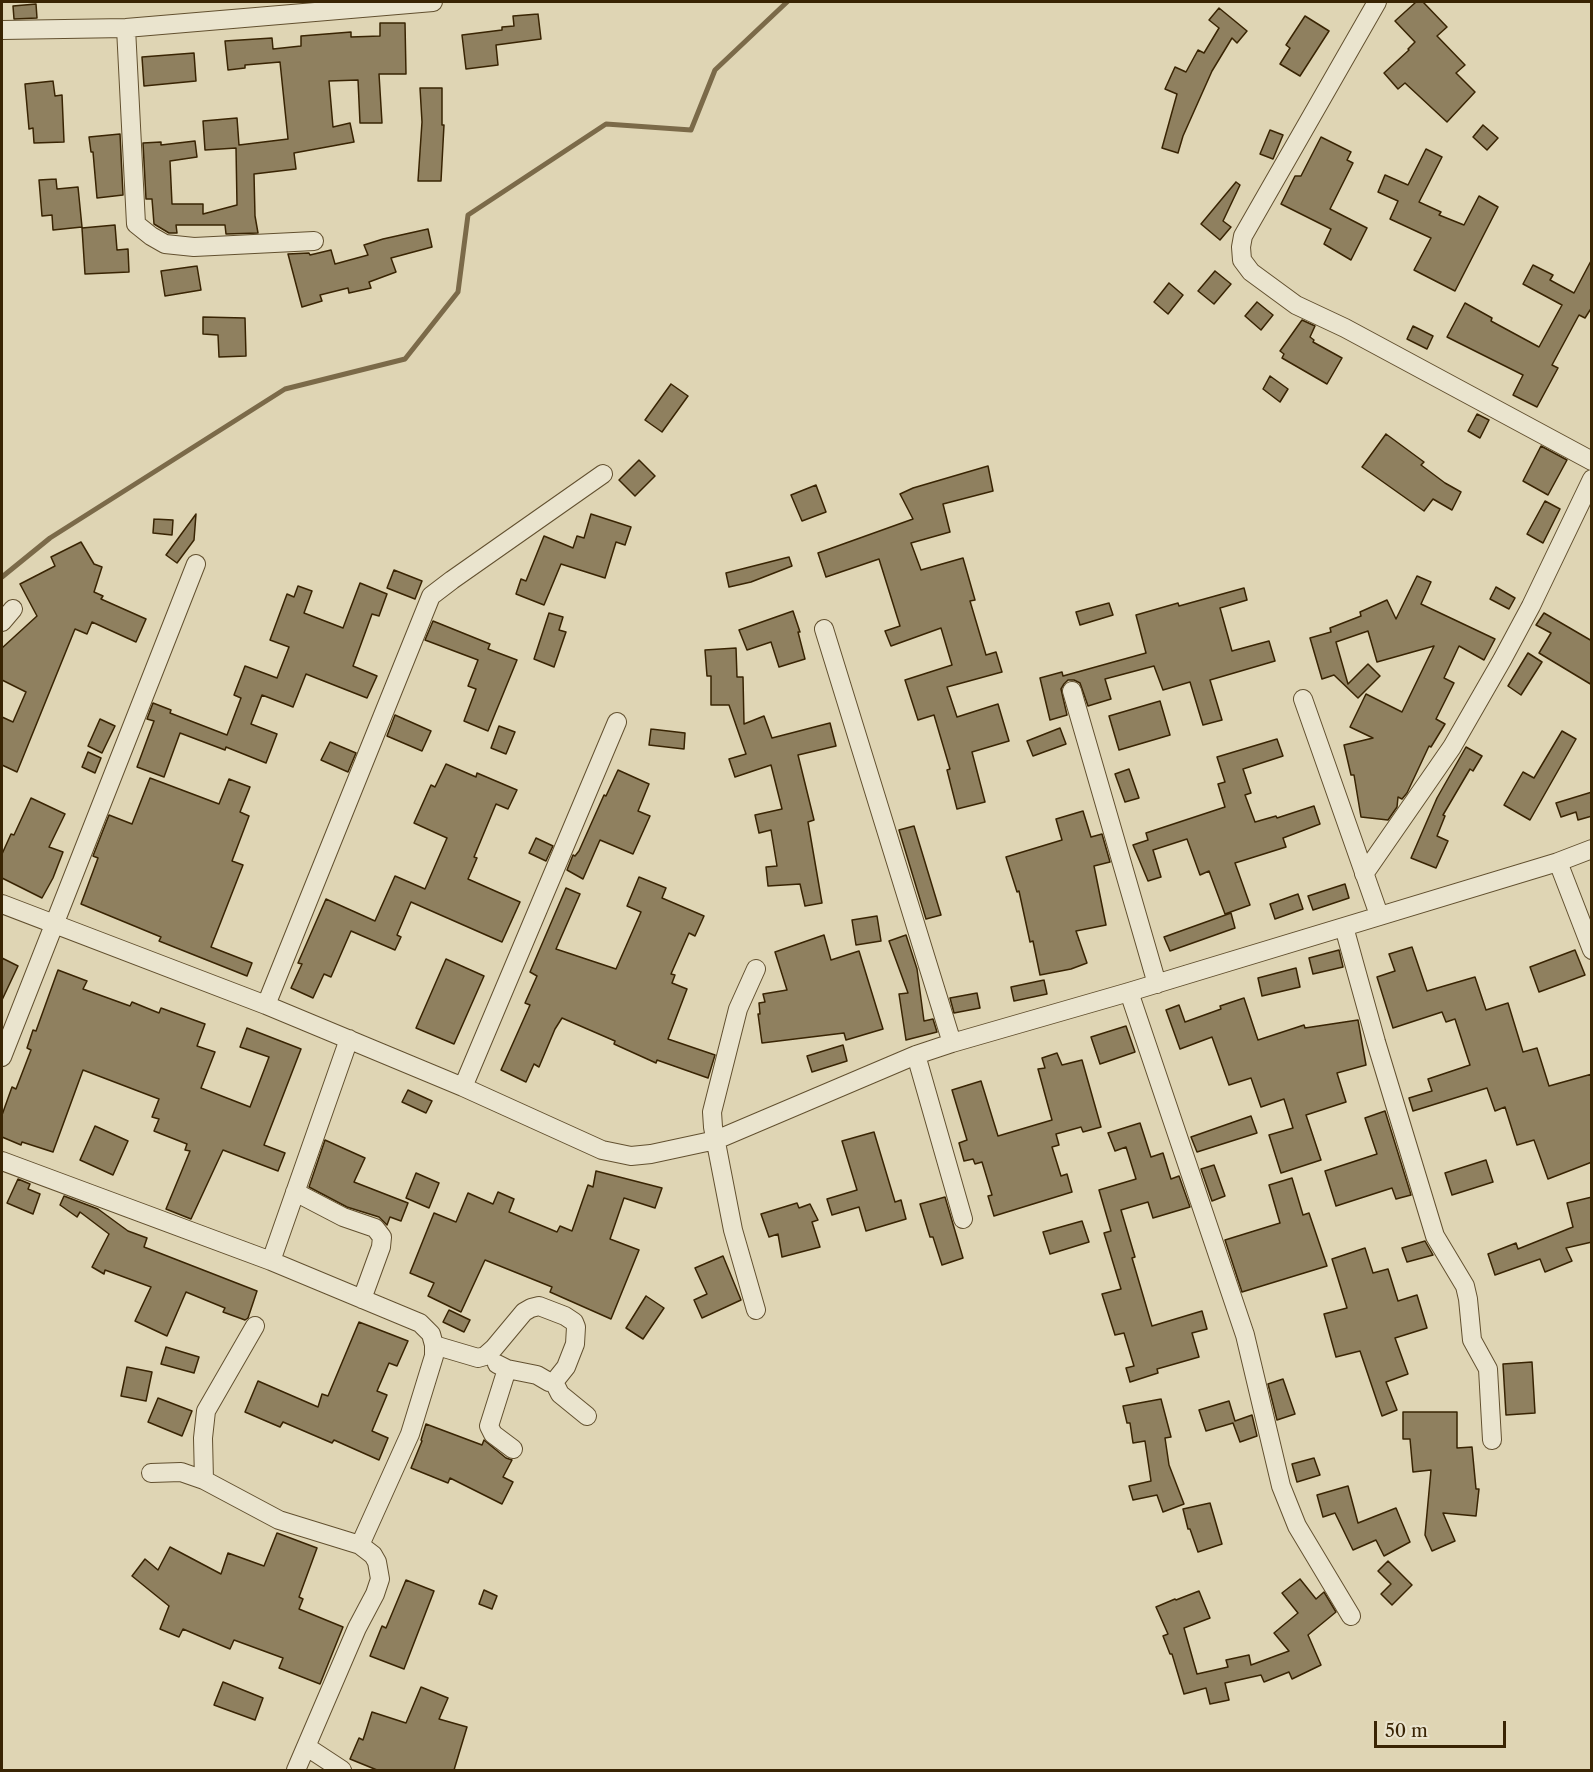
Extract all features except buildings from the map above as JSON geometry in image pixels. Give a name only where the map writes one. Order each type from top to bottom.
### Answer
[{"type":"street","points":[[2,30],[126,28],[433,2]]},
{"type":"street","points":[[1377,2],[1243,236],[1242,260],[1251,272],[1296,305],[1345,328],[1592,461]]},
{"type":"street","points":[[126,28],[136,224],[165,244],[184,246],[314,241]]},
{"type":"street","points":[[266,1005],[431,596],[603,474]]},
{"type":"street","points":[[1364,874],[1452,747],[1531,606],[1592,480]]},
{"type":"street","points":[[2,1057],[196,564]]},
{"type":"street","points":[[824,629],[952,1043]]},
{"type":"street","points":[[1072,691],[1156,984]]},
{"type":"street","points":[[1303,699],[1379,915]]},
{"type":"street","points":[[463,1087],[617,722]]},
{"type":"street","points":[[2,904],[349,1039],[463,1087],[602,1150],[631,1156],[716,1140],[916,1055],[952,1043],[1156,984],[1558,862],[1592,849]]},
{"type":"street","points":[[1558,862],[1592,950]]},
{"type":"street","points":[[1344,927],[1435,1236],[1465,1286],[1472,1340],[1488,1369],[1492,1440]]},
{"type":"street","points":[[756,969],[738,1009],[717,1084],[712,1112],[712,1127],[733,1230],[756,1310]]},
{"type":"street","points":[[1129,992],[1245,1335],[1281,1486],[1297,1526],[1350,1616]]},
{"type":"street","points":[[271,1261],[349,1039]]},
{"type":"street","points":[[916,1055],[963,1219]]},
{"type":"street","points":[[2,1161],[271,1261],[420,1323],[431,1334],[434,1356],[410,1434],[360,1545]]},
{"type":"street","points":[[295,1192],[343,1217],[375,1228],[382,1237],[381,1246],[362,1299]]},
{"type":"street","points":[[434,1345],[478,1358],[485,1356],[524,1312],[539,1306],[574,1322],[575,1344],[566,1367],[554,1382],[549,1383],[529,1372],[507,1369],[485,1356]]},
{"type":"street","points":[[204,1480],[203,1438],[206,1410],[255,1326]]},
{"type":"street","points":[[507,1369],[489,1426],[493,1434],[513,1449]]},
{"type":"street","points":[[554,1382],[560,1394],[587,1416]]},
{"type":"street","points":[[151,1473],[181,1473],[204,1480],[279,1520],[360,1545],[373,1555],[380,1570],[380,1579],[296,1770]]},
{"type":"street","points":[[307,1747],[342,1770]]},
{"type":"waterway","points":[[2,577],[50,538],[285,389],[405,359],[458,292],[468,215],[606,124],[691,130],[715,70],[787,2]]}]
